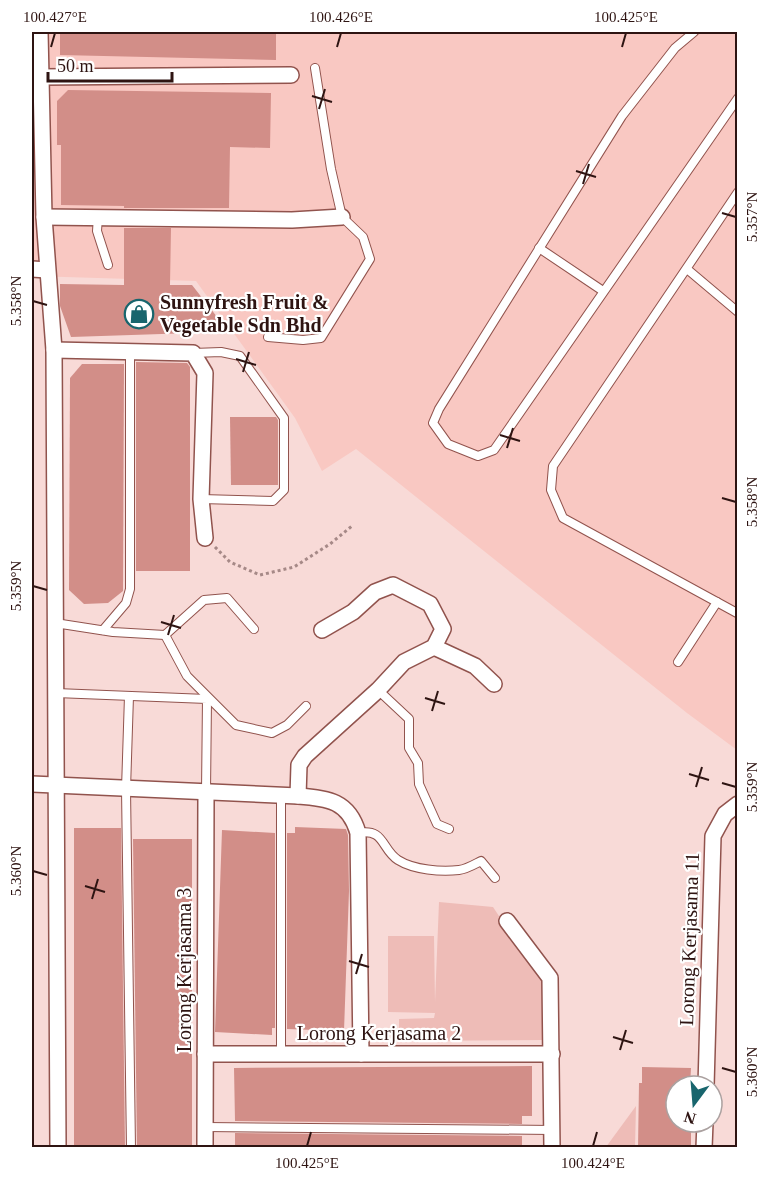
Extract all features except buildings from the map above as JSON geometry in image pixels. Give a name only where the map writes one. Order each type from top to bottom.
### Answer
[{"type":"street","points":[[40,32],[44,217],[54,350],[58,1148]]},
{"type":"street","points":[[42,77],[291,75]]},
{"type":"street","points":[[44,217],[292,220],[342,217]]},
{"type":"street","points":[[32,269],[47,270]]},
{"type":"street","points":[[54,350],[193,353],[205,373],[201,498],[205,538]]},
{"type":"street","points":[[298,796],[299,765],[305,756],[378,690],[404,662],[434,647],[443,629],[430,604],[393,585],[375,592],[353,612],[322,630]]},
{"type":"street","points":[[434,647],[475,666],[494,684]]},
{"type":"street","points":[[32,784],[298,796],[331,800],[342,806],[351,816],[358,833],[361,1054]]},
{"type":"street","name":"Lorong Kerjasama 3","points":[[206,792],[206,1148]]},
{"type":"street","name":"Lorong Kerjasama 11","points":[[706,1074],[712,836],[725,814],[738,804]]},
{"type":"street","points":[[507,921],[550,978],[552,1148]]},
{"type":"street","name":"Lorong Kerjasama 2","points":[[205,1054],[552,1054]]},
{"type":"lane","points":[[694,32],[675,48],[622,116],[439,409],[433,423],[448,444],[478,456],[494,450],[738,98]]},
{"type":"lane","points":[[268,337],[303,340],[321,338],[370,260],[363,237],[342,217],[331,169],[315,68]]},
{"type":"lane","points":[[736,613],[563,518],[551,490],[553,466],[738,192]]},
{"type":"lane","points":[[98,217],[97,231],[108,265]]},
{"type":"lane","points":[[539,248],[603,291]]},
{"type":"lane","points":[[687,269],[738,312]]},
{"type":"lane","points":[[103,630],[126,603],[130,589],[130,352]]},
{"type":"lane","points":[[193,353],[221,352],[240,356],[284,418],[284,490],[273,501],[201,498]]},
{"type":"lane","points":[[55,623],[165,636],[204,600],[227,598],[254,629]]},
{"type":"lane","points":[[678,662],[717,602]]},
{"type":"lane","points":[[165,636],[187,676],[236,724],[272,733],[287,725],[306,706]]},
{"type":"lane","points":[[378,690],[409,719],[409,748],[418,763],[419,784],[437,824],[449,829]]},
{"type":"lane","points":[[56,693],[207,699],[206,792]]},
{"type":"lane","points":[[129,696],[126,789],[130,1148]]},
{"type":"lane","points":[[281,796],[281,1054]]},
{"type":"lane","points":[[358,833],[374,833],[381,838],[393,856],[410,865],[437,870],[461,870],[482,861],[495,878]]},
{"type":"lane","points":[[205,1127],[553,1130]]},
{"type":"path","points":[[205,538],[230,562],[260,575],[294,567],[330,544],[352,525]]},
{"type":"shaded area","points":[[32,32],[737,32],[737,750],[687,713],[356,449],[322,471],[295,418],[196,281],[32,276]]},
{"type":"shaded area","points":[[439,902],[493,907],[543,982],[542,1040],[399,1041],[399,1019],[434,1018],[435,1013],[388,1012],[388,936],[434,936],[435,1002]]},
{"type":"shaded area","points":[[636,1106],[635,1147],[606,1147]]},
{"type":"place","name":"Sunnyfresh Fruit & Vegetable Sdn Bhd","points":[[139,314]]}]
